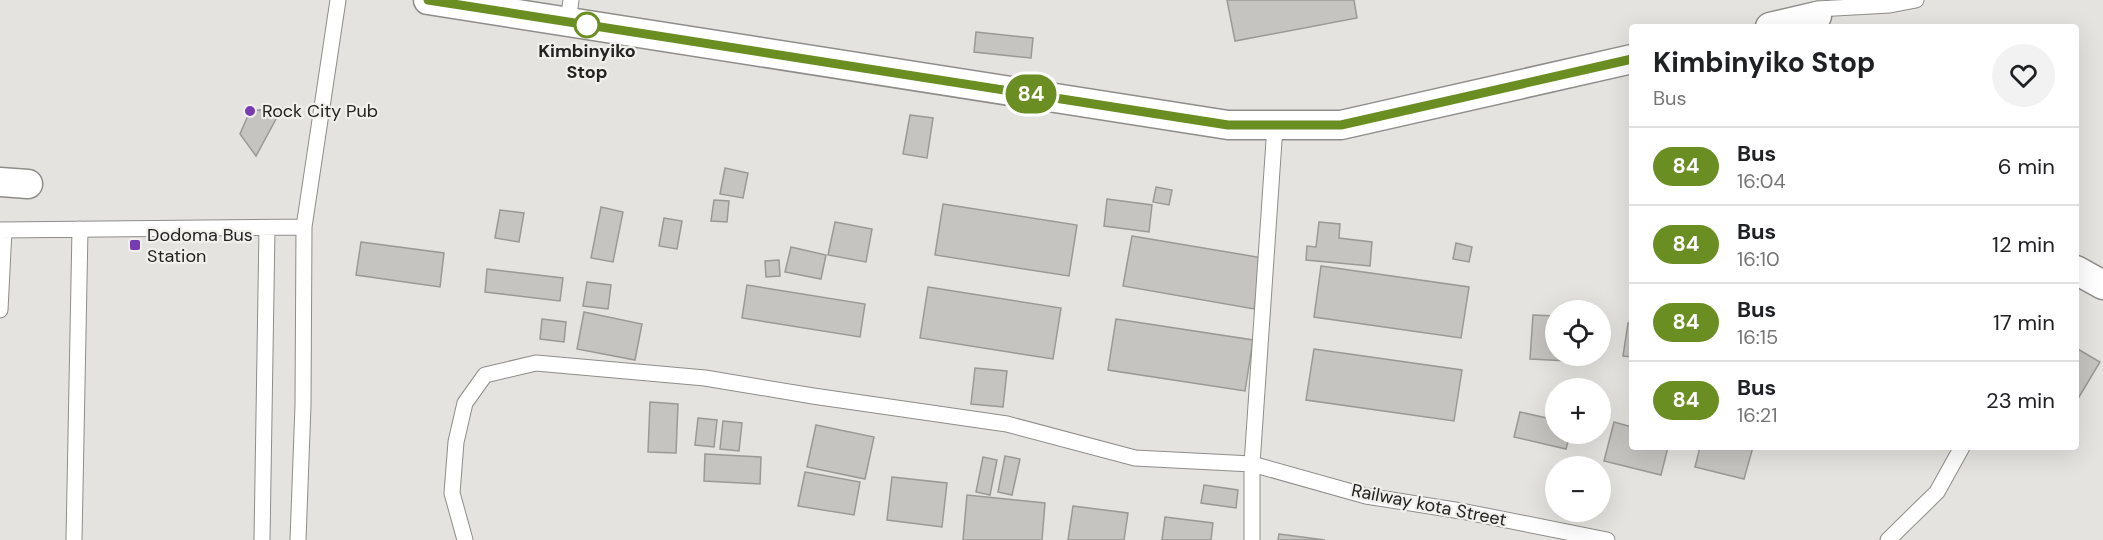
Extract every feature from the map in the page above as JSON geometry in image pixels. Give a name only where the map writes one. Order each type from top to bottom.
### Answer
[{"type":"street","points":[[428,0],[570,11],[1228,125],[1341,125],[1629,60]]},
{"type":"street","points":[[1780,24],[1818,13]]},
{"type":"street","points":[[0,182],[28,184]]},
{"type":"street","points":[[2079,272],[2103,285]]},
{"type":"lane","points":[[298,540],[303,405],[304,227],[338,0]]},
{"type":"lane","points":[[1818,13],[1916,0]]},
{"type":"lane","points":[[1252,540],[1252,464],[1275,126]]},
{"type":"lane","points":[[0,309],[2,230],[304,227]]},
{"type":"lane","points":[[262,540],[267,228]]},
{"type":"lane","points":[[74,540],[80,229]]},
{"type":"lane","name":"Railway kota Street","points":[[465,540],[452,493],[456,442],[465,403],[485,375],[536,363],[705,378],[1007,424],[1135,458],[1252,464],[1366,496],[1461,511],[1607,540]]},
{"type":"lane","points":[[1888,540],[1937,492],[1960,450]]},
{"type":"building","points":[[1227,0],[1354,0],[1357,18],[1235,41]]},
{"type":"building","points":[[976,32],[1033,38],[1031,58],[974,52]]},
{"type":"building","points":[[282,108],[256,156],[240,134],[250,111]]},
{"type":"building","points":[[910,115],[933,118],[927,158],[903,154]]},
{"type":"building","points":[[725,168],[748,173],[743,198],[720,194]]},
{"type":"building","points":[[1156,187],[1172,190],[1169,205],[1153,202]]},
{"type":"building","points":[[1107,199],[1152,205],[1149,232],[1104,226]]},
{"type":"building","points":[[714,200],[729,201],[727,222],[711,221]]},
{"type":"building","points":[[943,204],[1077,225],[1069,276],[935,255]]},
{"type":"building","points":[[601,207],[623,212],[613,262],[591,258]]},
{"type":"building","points":[[500,210],[524,213],[519,242],[495,238]]},
{"type":"building","points":[[664,218],[682,221],[677,249],[659,246]]},
{"type":"building","points":[[835,222],[872,229],[866,262],[828,255]]},
{"type":"building","points":[[1319,222],[1340,224],[1339,238],[1372,242],[1370,266],[1306,260],[1307,246],[1316,247]]},
{"type":"building","points":[[1132,236],[1263,258],[1254,309],[1123,286]]},
{"type":"building","points":[[361,242],[444,253],[440,287],[356,275]]},
{"type":"building","points":[[1456,243],[1472,247],[1469,262],[1453,259]]},
{"type":"building","points":[[791,247],[826,255],[821,279],[785,272]]},
{"type":"building","points":[[779,260],[780,276],[766,277],[765,261]]},
{"type":"building","points":[[1321,266],[1469,287],[1461,338],[1314,317]]},
{"type":"building","points":[[487,269],[563,278],[560,301],[485,292]]},
{"type":"building","points":[[587,282],[611,285],[608,309],[583,306]]},
{"type":"building","points":[[747,285],[865,304],[860,337],[742,318]]},
{"type":"building","points":[[928,287],[1061,308],[1053,359],[920,338]]},
{"type":"building","points":[[584,312],[642,324],[635,360],[577,349]]},
{"type":"building","points":[[1533,315],[1545,316],[1545,360],[1530,359]]},
{"type":"building","points":[[542,319],[566,322],[564,342],[540,339]]},
{"type":"building","points":[[1116,319],[1253,340],[1245,391],[1108,370]]},
{"type":"building","points":[[1628,323],[1629,323],[1629,357],[1623,356]]},
{"type":"building","points":[[1314,349],[1462,370],[1454,421],[1306,400]]},
{"type":"building","points":[[2079,350],[2100,362],[2079,397]]},
{"type":"building","points":[[975,368],[1007,371],[1003,407],[971,404]]},
{"type":"building","points":[[650,402],[678,404],[676,453],[648,452]]},
{"type":"building","points":[[1520,412],[1545,418],[1545,444],[1567,444],[1566,449],[1514,437]]},
{"type":"building","points":[[698,418],[717,420],[714,447],[695,445]]},
{"type":"building","points":[[723,421],[742,423],[739,451],[720,449]]},
{"type":"building","points":[[1614,422],[1629,426],[1629,450],[1667,450],[1661,475],[1611,463],[1611,456],[1605,456],[1608,444],[1611,444]]},
{"type":"building","points":[[816,425],[874,437],[865,479],[807,467]]},
{"type":"building","points":[[1699,450],[1752,450],[1744,479],[1695,467]]},
{"type":"building","points":[[705,454],[761,457],[760,484],[704,481]]},
{"type":"building","points":[[1005,456],[1020,459],[1012,495],[998,492]]},
{"type":"building","points":[[983,457],[997,460],[990,495],[976,492]]},
{"type":"building","points":[[805,472],[860,482],[854,515],[798,506]]},
{"type":"building","points":[[892,477],[947,483],[942,527],[887,520]]},
{"type":"building","points":[[1204,485],[1238,490],[1236,508],[1201,503]]},
{"type":"building","points":[[967,495],[1045,503],[1042,540],[963,540]]},
{"type":"building","points":[[1073,506],[1128,513],[1124,540],[1068,540]]},
{"type":"building","points":[[1165,517],[1213,523],[1211,540],[1162,540]]},
{"type":"building","points":[[1279,534],[1325,540],[1278,540]]},
{"type":"bus line","name":"84","points":[[428,0],[1228,125],[1341,125],[1629,60]]},
{"type":"place","name":"Kimbinyiko Stop","points":[[587,25]]},
{"type":"place","name":"Rock City Pub","points":[[250,111]]},
{"type":"place","name":"Dodoma Bus Station","points":[[135,245]]}]
